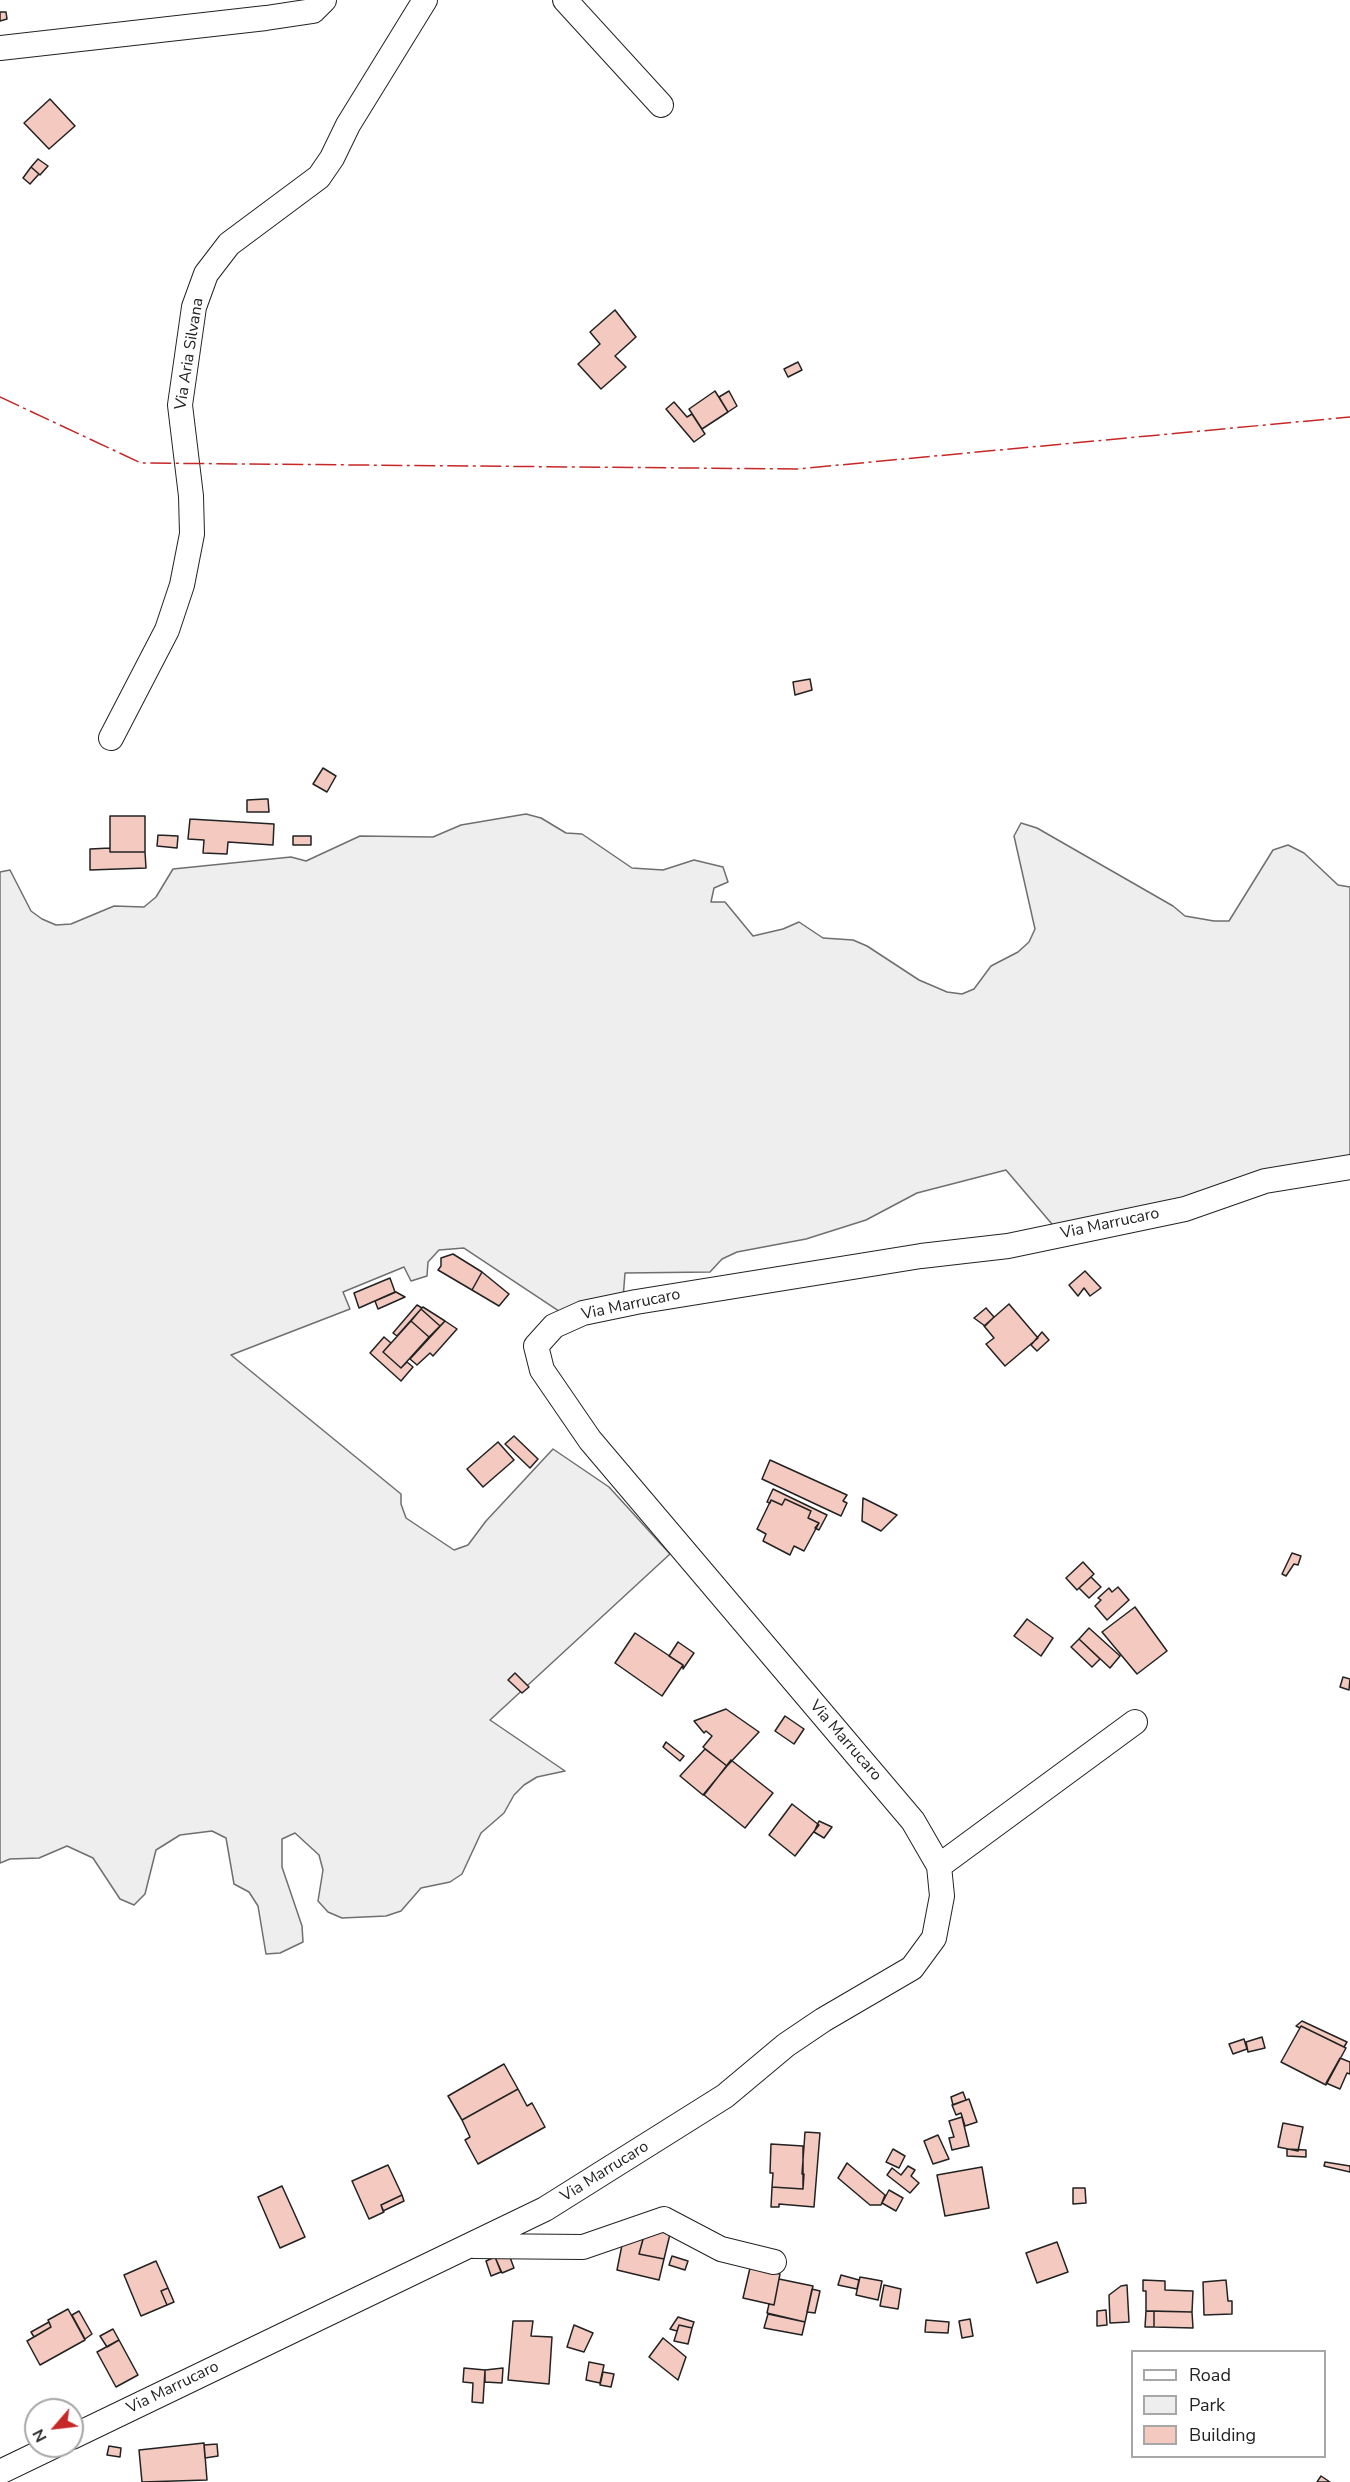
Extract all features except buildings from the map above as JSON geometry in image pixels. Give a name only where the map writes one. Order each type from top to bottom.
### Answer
[{"type":"street","points":[[0,48],[266,18],[313,11],[324,0]]},
{"type":"street","name":"Via Aria Silvana","points":[[111,738],[167,630],[182,585],[192,534],[191,496],[180,405],[194,307],[206,274],[229,244],[319,177],[332,158],[348,125],[425,0]]},
{"type":"street","points":[[565,0],[661,105]]},
{"type":"street","name":"Via Marrucaro","points":[[84,2431],[545,2209],[725,2096],[786,2045],[912,1968],[934,1938],[942,1896],[939,1866],[914,1821],[590,1440],[542,1370],[536,1346],[554,1326],[583,1313],[636,1302],[909,1257],[1008,1246],[1185,1209],[1265,1181],[1350,1167]]},
{"type":"street","points":[[939,1866],[1135,1722]]},
{"type":"street","name":"Via Marrucaro","points":[[468,2246],[583,2247],[664,2219],[721,2249],[774,2262]]},
{"type":"street","points":[[0,2472],[29,2458]]},
{"type":"green space","points":[[526,814],[541,818],[566,833],[582,834],[632,868],[663,870],[694,860],[723,867],[728,882],[714,888],[711,902],[725,902],[753,936],[783,929],[799,922],[823,938],[853,940],[867,946],[919,980],[947,992],[962,994],[974,989],[991,966],[1018,952],[1029,942],[1035,929],[1014,836],[1021,823],[1037,828],[1173,906],[1185,916],[1214,921],[1229,921],[1273,850],[1288,845],[1304,853],[1338,885],[1350,887],[1350,1160],[1057,1230],[1006,1170],[917,1193],[866,1220],[806,1239],[737,1252],[722,1259],[710,1272],[625,1273],[623,1299],[559,1311],[464,1248],[439,1250],[428,1262],[427,1276],[411,1281],[404,1267],[343,1292],[350,1309],[231,1355],[401,1494],[401,1504],[406,1518],[454,1550],[468,1545],[486,1521],[553,1449],[609,1487],[670,1554],[490,1720],[565,1771],[537,1777],[514,1795],[504,1813],[481,1833],[462,1874],[450,1882],[421,1888],[401,1911],[386,1916],[342,1918],[328,1912],[318,1901],[323,1870],[319,1855],[295,1833],[282,1839],[282,1867],[302,1926],[303,1942],[280,1953],[266,1954],[258,1906],[249,1892],[234,1884],[226,1838],[212,1831],[180,1835],[156,1850],[145,1894],[134,1905],[120,1899],[93,1858],[67,1846],[39,1858],[10,1859],[0,1863],[0,872],[10,870],[31,911],[56,925],[71,924],[114,906],[144,907],[156,897],[173,869],[291,857],[306,861],[360,836],[433,837],[461,825]]},
{"type":"power","points":[[0,397],[141,463],[797,469],[1350,417]]}]
